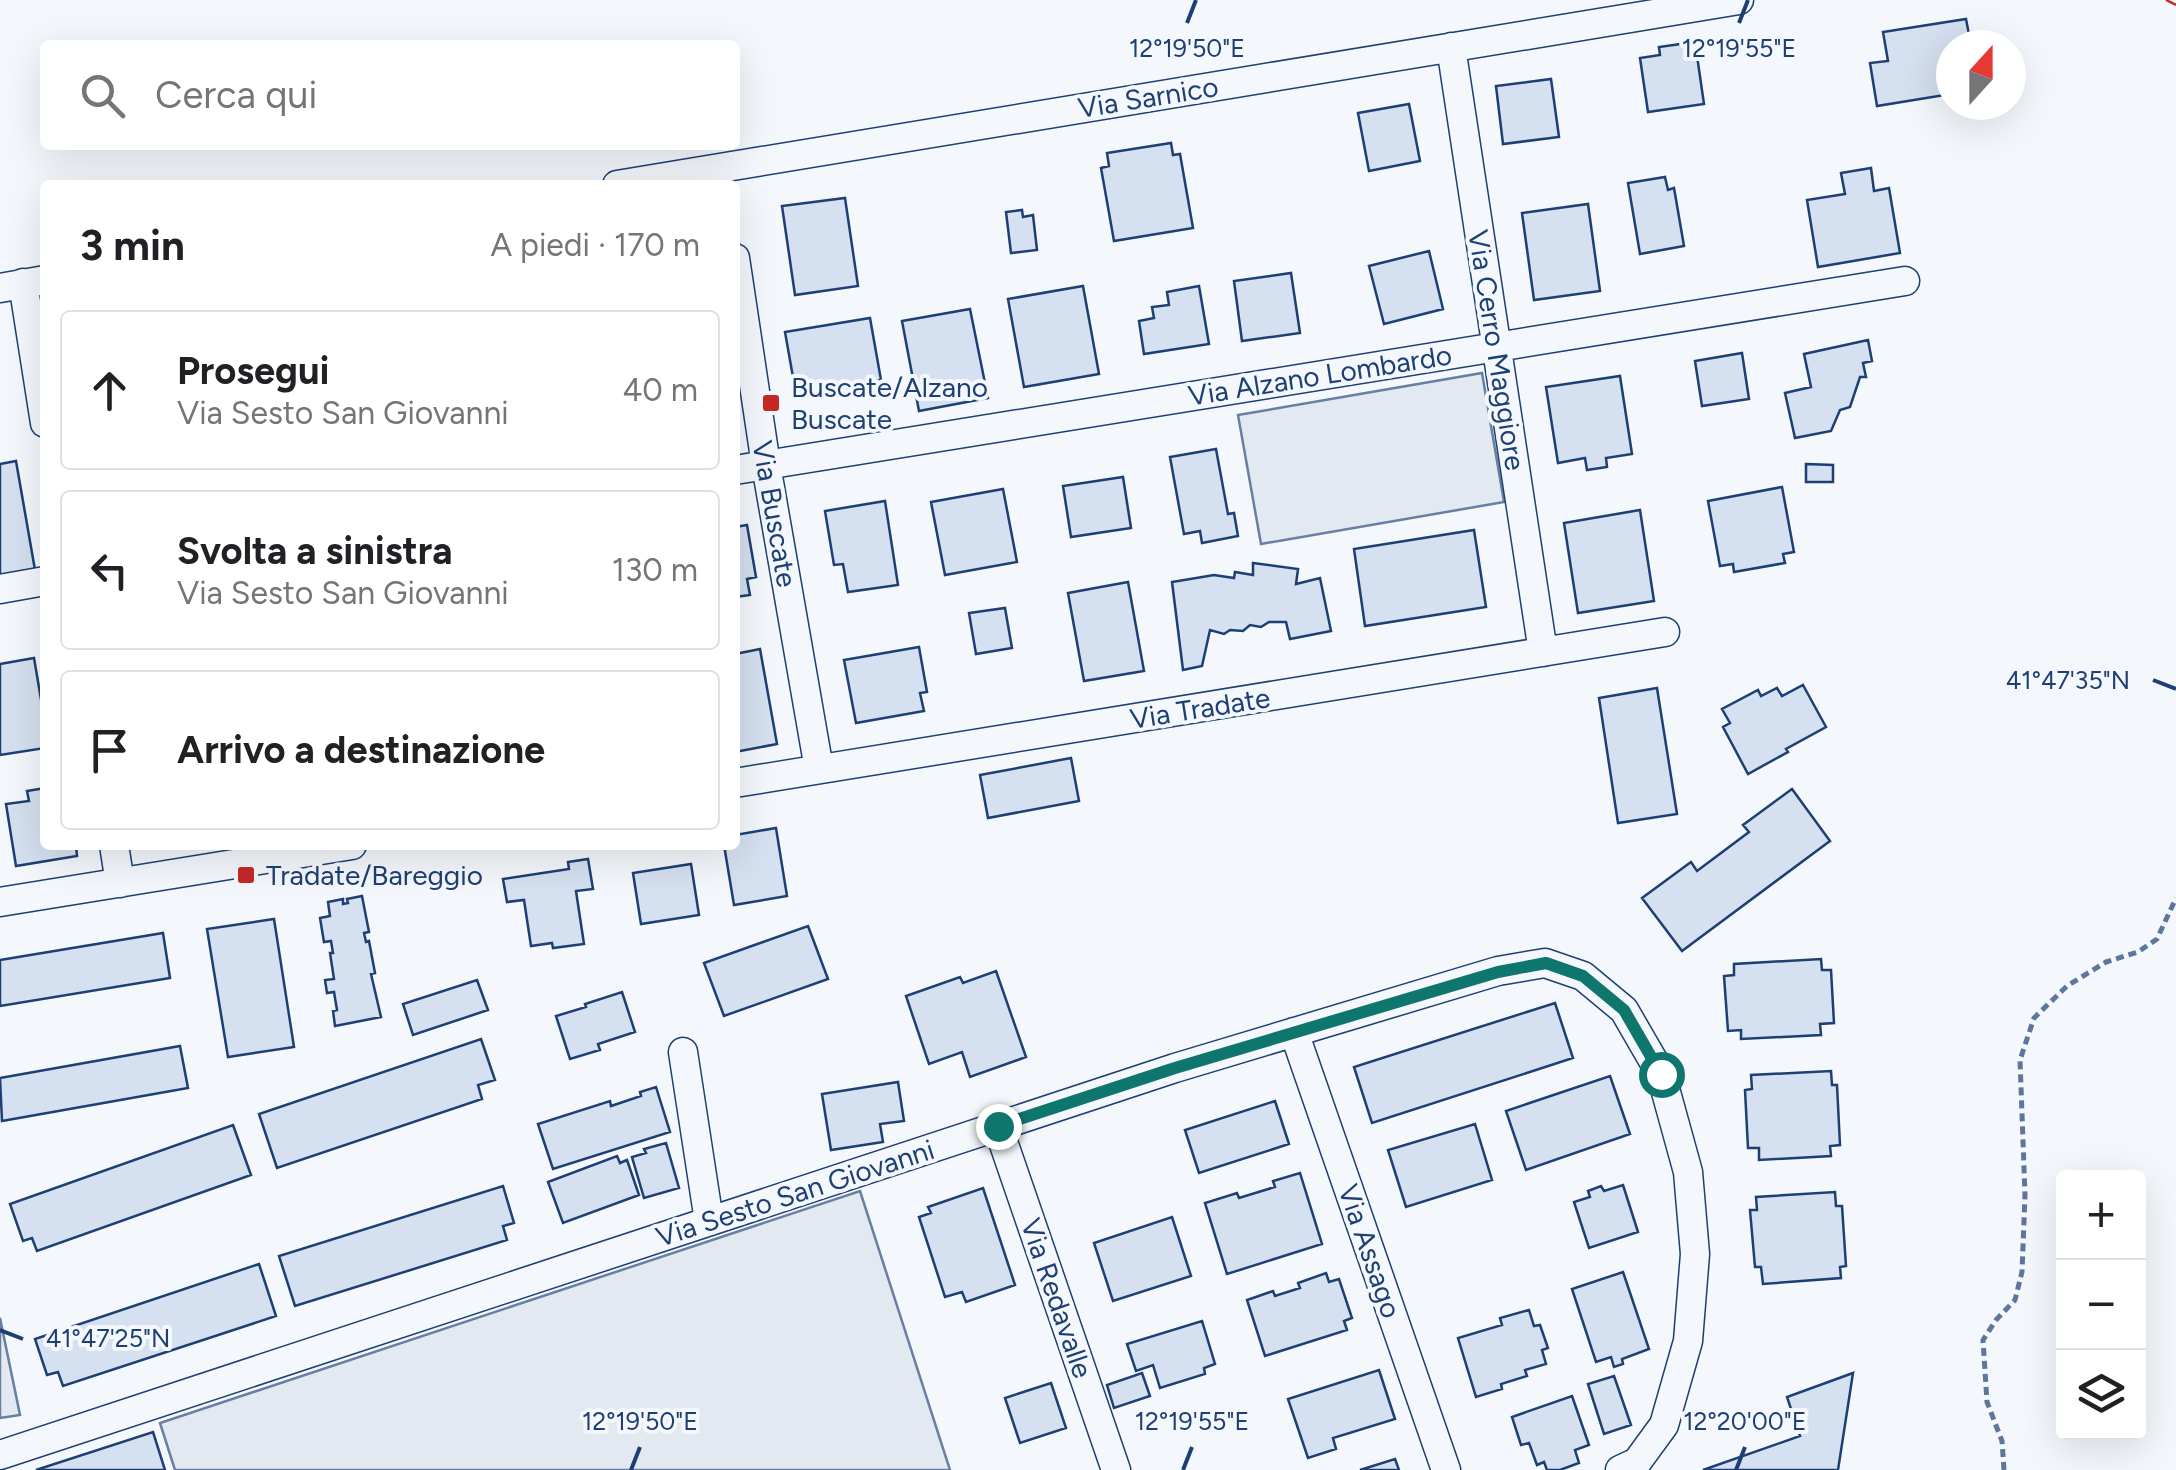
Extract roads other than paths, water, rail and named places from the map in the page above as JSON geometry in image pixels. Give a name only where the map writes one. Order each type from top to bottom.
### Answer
[{"type":"street","name":"Via Sarnico","points":[[675,180],[723,176],[1739,0]]},
{"type":"street","name":"Via Cerro Maggiore","points":[[1451,48],[1543,652]]},
{"type":"street","name":"Via Alzano Lombardo","points":[[740,469],[1905,281]]},
{"type":"street","points":[[23,284],[40,391]]},
{"type":"street","name":"Via Buscate","points":[[740,291],[819,770]]},
{"type":"street","points":[[0,590],[40,582]]},
{"type":"street","name":"Via Tradate","points":[[740,782],[1665,632]]},
{"type":"street","points":[[115,850],[120,882]]},
{"type":"street","points":[[0,902],[321,850]]},
{"type":"street","name":"Via Sesto San Giovanni","points":[[0,1455],[1175,1068],[1498,972],[1546,963],[1583,976],[1624,1010],[1661,1074],[1688,1172],[1695,1254],[1688,1341],[1664,1425],[1637,1462],[1620,1470]]},
{"type":"street","name":"Via Assago","points":[[1294,1032],[1446,1470]]},
{"type":"street","points":[[683,1052],[709,1222]]},
{"type":"street","name":"Via Redavalle","points":[[998,1126],[1116,1470]]},
{"type":"place","name":"Buscate/Alzano Buscate","points":[[771,403]]},
{"type":"place","name":"Tradate/Bareggio","points":[[246,875]]}]
